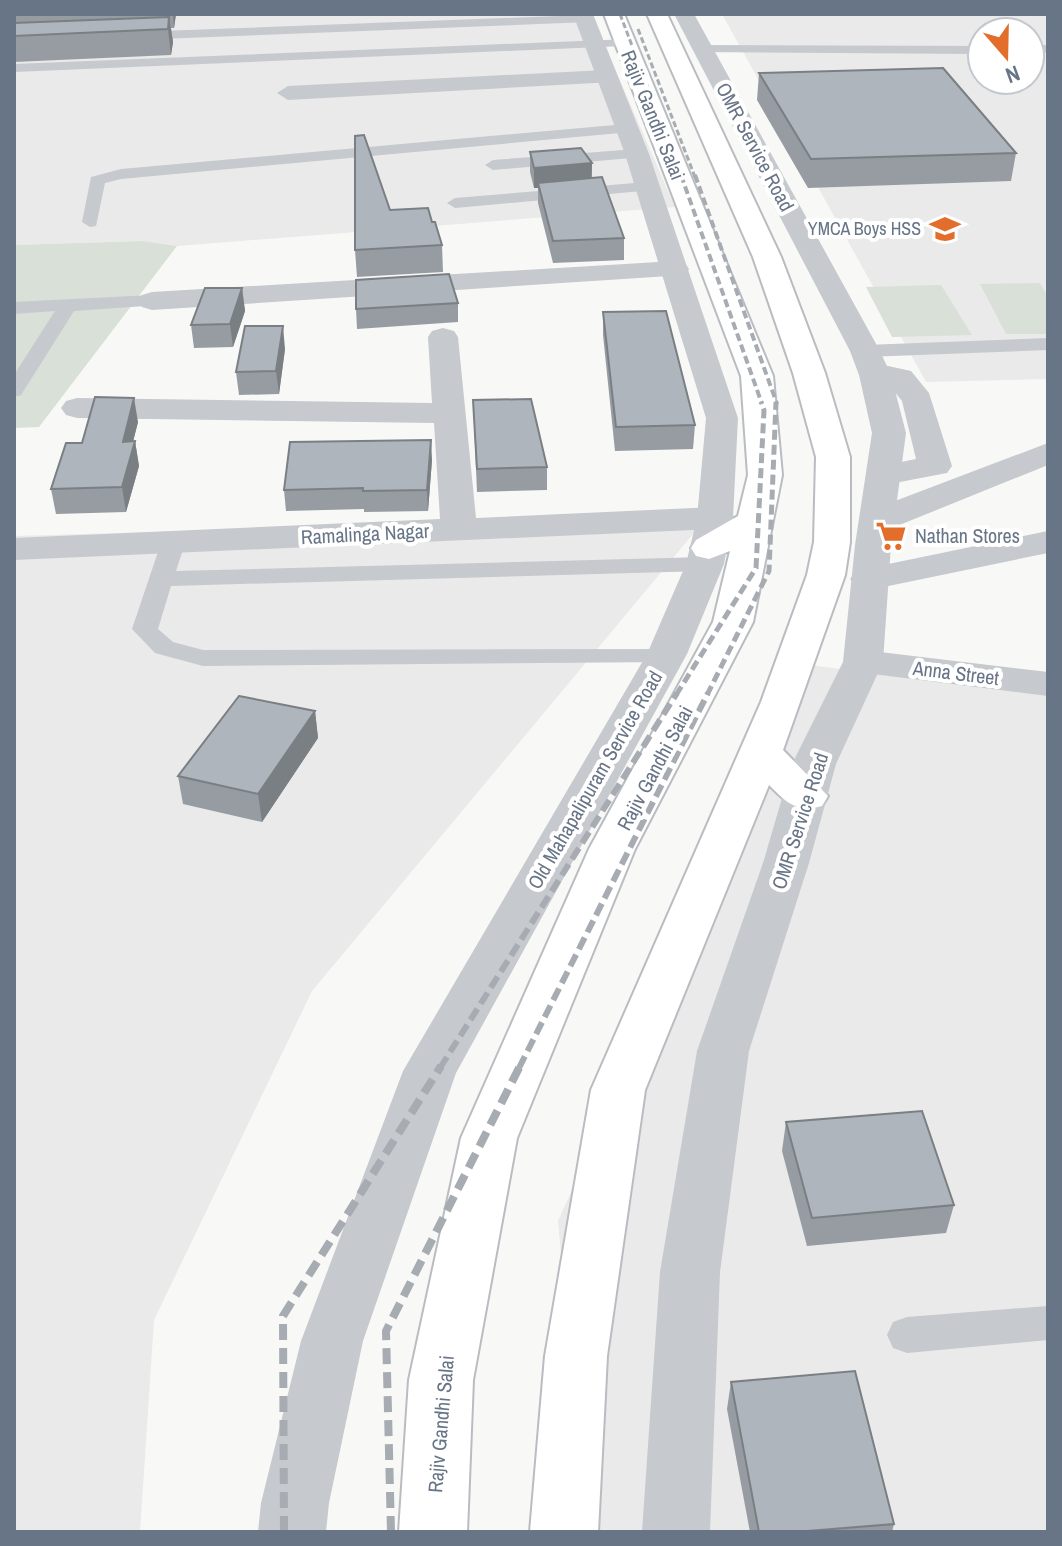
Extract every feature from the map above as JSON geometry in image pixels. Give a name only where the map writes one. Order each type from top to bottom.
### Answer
[{"type":"main road","points":[[564,1532],[576,1356],[618,1090],[782,702],[826,575],[832,542],[833,457],[809,373],[767,257],[657,14]]},
{"type":"main road","points":[[616,77],[691,91]]},
{"type":"main road","name":"Rajiv Gandhi Salai","points":[[433,1532],[441,1380],[489,1138],[612,849],[733,622],[721,538],[765,475],[757,376],[616,77]]},
{"type":"main road","points":[[759,751],[806,796]]},
{"type":"street","name":"OMR Service Road","points":[[676,1532],[690,1272],[723,1051],[814,764],[863,662],[869,579],[889,433],[869,361],[693,32]]},
{"type":"street","points":[[288,93],[616,77]]},
{"type":"street","name":"Old Mahapalipuram Service Road","points":[[292,1532],[295,1503],[332,1341],[430,1071],[667,654],[721,538],[722,418],[616,77]]},
{"type":"street","points":[[152,301],[675,269]]},
{"type":"street","points":[[443,337],[459,530]]},
{"type":"street","points":[[77,408],[448,413]]},
{"type":"street","points":[[879,520],[1048,453]]},
{"type":"street","name":"Ramalinga Nagar","points":[[14,549],[459,530],[721,538]]},
{"type":"street","points":[[869,579],[1048,542]]},
{"type":"street","name":"Anna Street","points":[[863,662],[1048,684]]},
{"type":"lane","points":[[693,32],[966,49]]},
{"type":"lane","points":[[124,37],[616,77]]},
{"type":"lane","points":[[14,68],[616,77]]},
{"type":"lane","points":[[493,165],[616,77]]},
{"type":"lane","points":[[455,203],[616,77]]},
{"type":"lane","points":[[90,222],[97,180],[616,77]]},
{"type":"lane","points":[[14,308],[152,301]]},
{"type":"lane","points":[[14,391],[68,306]]},
{"type":"lane","points":[[869,361],[1048,344]]},
{"type":"lane","points":[[161,579],[721,538]]},
{"type":"lane","points":[[173,543],[145,629],[152,642],[168,651],[198,658],[667,654]]},
{"type":"lane","points":[[907,1335],[1048,1323]]},
{"type":"shaded area","points":[[14,14],[591,14],[675,207],[177,246],[143,241],[14,245]]},
{"type":"shaded area","name":"YMCA Boys HSS","points":[[722,14],[1048,14],[1048,379],[926,382]]},
{"type":"shaded area","points":[[143,241],[177,246],[39,427],[14,428],[14,245]]},
{"type":"shaded area","points":[[1040,283],[1048,297],[1048,334],[1006,334],[980,284]]},
{"type":"shaded area","points":[[941,285],[972,335],[892,337],[866,287]]},
{"type":"shaded area","points":[[708,516],[312,991],[154,1320],[140,1532],[14,1532],[14,536]]},
{"type":"shaded area","points":[[809,665],[1048,695],[1048,1532],[586,1532],[558,1221]]},
{"type":"building","points":[[169,17],[168,29],[14,36],[14,23]]},
{"type":"building","points":[[943,68],[1016,153],[811,159],[759,73]]},
{"type":"building","points":[[364,135],[390,210],[428,208],[442,245],[355,250],[355,136]]},
{"type":"building","points":[[581,148],[592,163],[534,168],[530,152]]},
{"type":"building","points":[[602,177],[624,238],[553,241],[538,183]]},
{"type":"building","points":[[449,274],[458,303],[356,309],[356,280]]},
{"type":"building","points":[[205,288],[242,288],[230,324],[191,325]]},
{"type":"building","points":[[666,311],[695,425],[616,427],[603,312]]},
{"type":"building","points":[[245,326],[283,326],[276,371],[236,372]]},
{"type":"building","points":[[95,397],[134,398],[123,442],[135,441],[122,487],[51,489],[66,443],[82,443]]},
{"type":"building","points":[[531,399],[547,467],[477,469],[473,400]]},
{"type":"building","points":[[431,440],[427,490],[284,490],[290,442]]},
{"type":"building","points":[[239,696],[315,711],[258,794],[178,776]]},
{"type":"building","points":[[922,1111],[954,1205],[812,1218],[786,1122]]},
{"type":"building","points":[[855,1371],[894,1524],[759,1532],[731,1382]]},
{"type":"railway","points":[[620,14],[682,177]]},
{"type":"railway","points":[[638,29],[695,177]]},
{"type":"railway","points":[[681,175],[762,404]]},
{"type":"railway","points":[[695,175],[777,404]]},
{"type":"railway","points":[[676,695],[756,568],[764,410],[761,402]]},
{"type":"railway","points":[[708,693],[769,571],[776,402]]},
{"type":"railway","points":[[440,1068],[677,693]]},
{"type":"railway","points":[[519,1068],[708,693]]},
{"type":"railway","points":[[284,1532],[283,1316],[441,1066]]},
{"type":"railway","points":[[391,1532],[386,1331],[520,1066]]},
{"type":"place","name":"YMCA Boys HSS","points":[[945,229]]},
{"type":"place","name":"Nathan Stores","points":[[891,536]]}]
